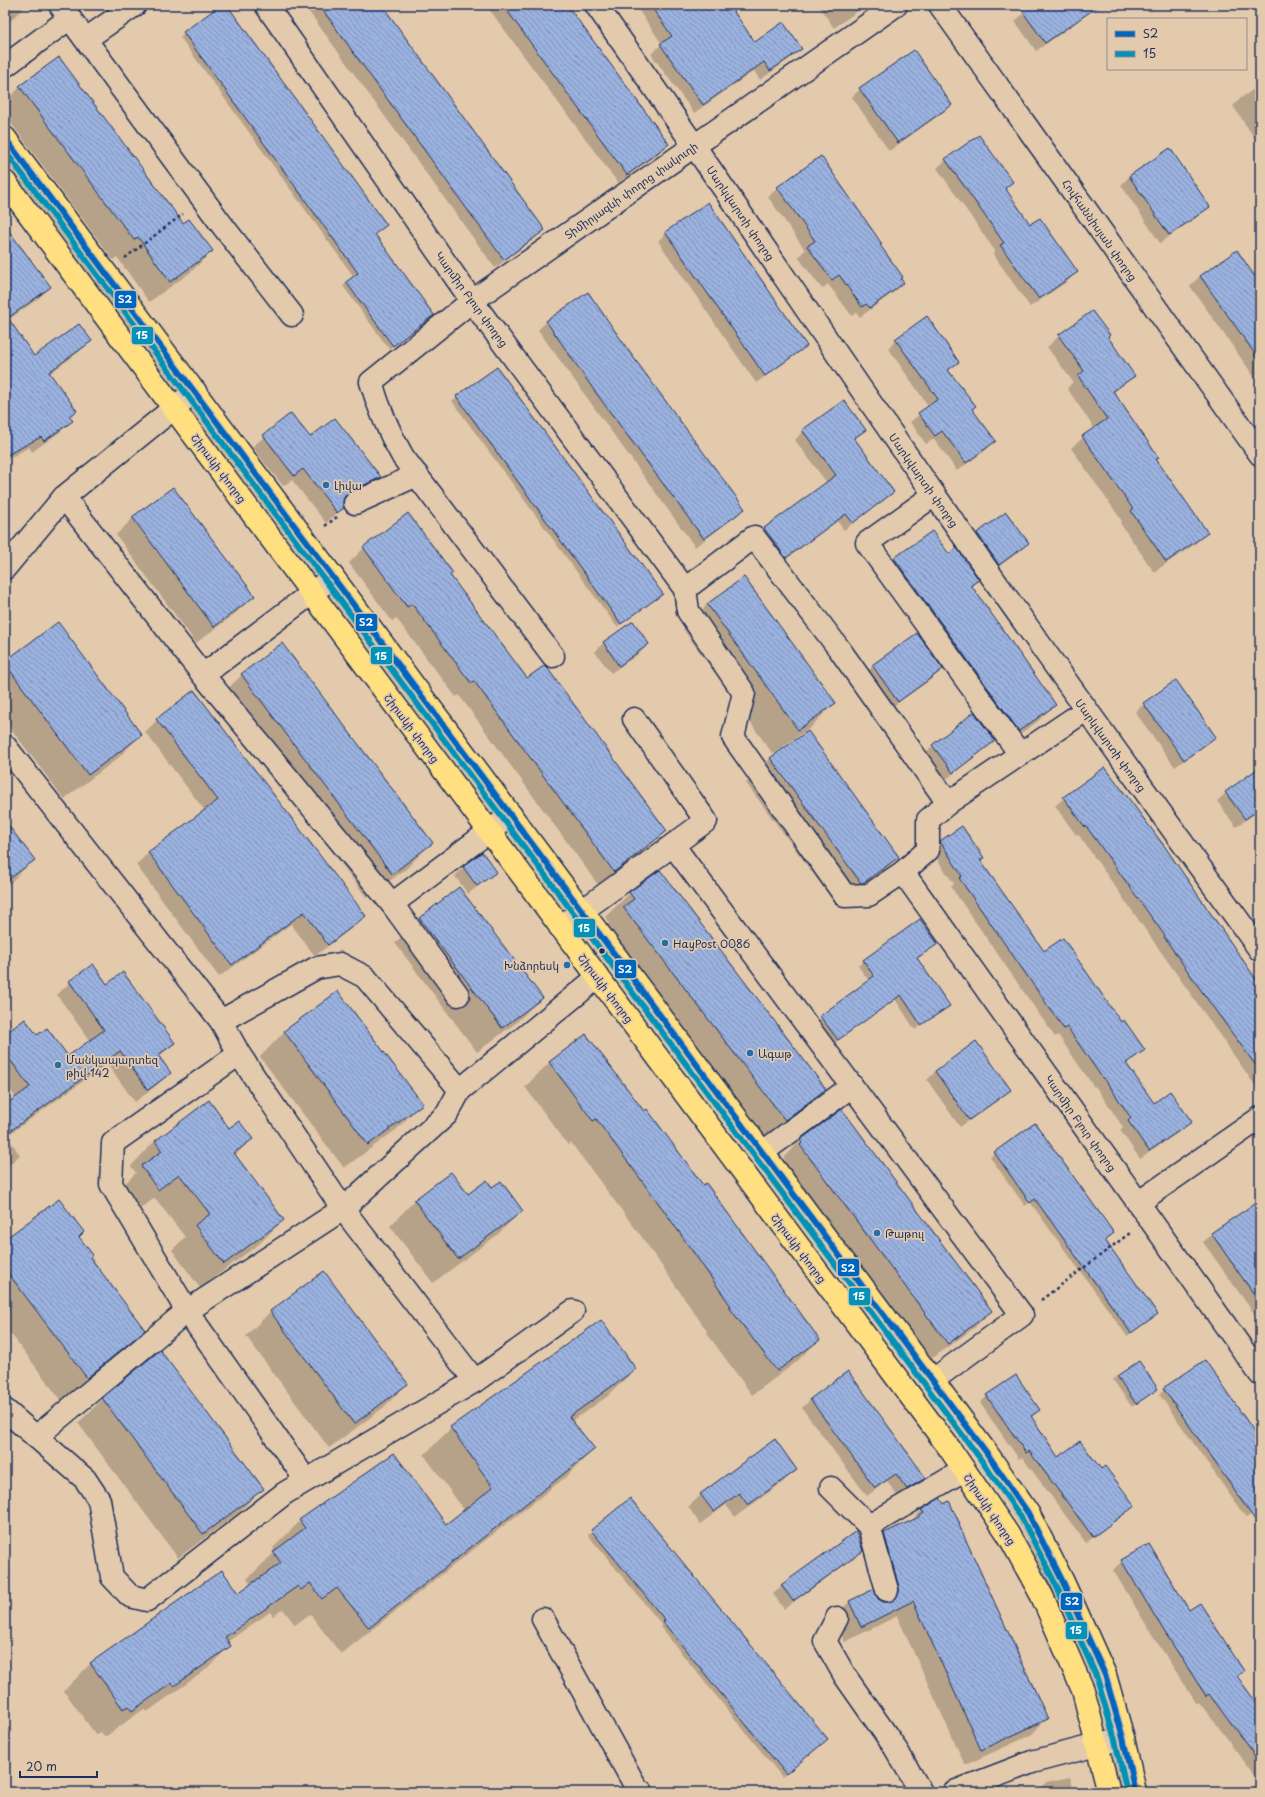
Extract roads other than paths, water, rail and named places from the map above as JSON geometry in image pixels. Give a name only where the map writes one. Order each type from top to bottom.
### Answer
[{"type":"highway","points":[[5,138],[972,1431],[1028,1513],[1063,1582],[1105,1675],[1123,1738],[1135,1792]]},
{"type":"highway","name":"Շիրակի փողոց","points":[[5,182],[964,1470],[1008,1534],[1042,1596],[1083,1690],[1109,1792]]},
{"type":"street","points":[[86,39],[135,5]]},
{"type":"street","name":"Կարմիր Բլուր փողոց","points":[[266,5],[472,301],[685,590]]},
{"type":"street","name":"Մարկվարտի փողոց","points":[[596,5],[695,144],[934,495],[1086,710],[1260,950]]},
{"type":"street","name":"Տիմիրյազևի փողոց փակուղի","points":[[417,475],[403,458],[392,438],[379,409],[371,382],[472,301],[896,5]]},
{"type":"street","name":"Հովհաննիսյան փողոց","points":[[940,5],[1260,454]]},
{"type":"street","points":[[5,66],[65,11],[203,200],[292,315]]},
{"type":"street","points":[[5,568],[64,497],[195,391]]},
{"type":"street","points":[[355,504],[417,475],[553,656]]},
{"type":"street","points":[[934,495],[867,543],[1020,754]]},
{"type":"street","points":[[64,497],[203,675],[392,904],[458,995]]},
{"type":"street","points":[[948,803],[840,650],[754,537],[685,590],[688,611],[744,693],[733,737],[845,896],[869,895],[903,872],[928,850],[928,820],[948,803],[1086,710]]},
{"type":"street","points":[[203,675],[333,577]]},
{"type":"street","points":[[560,926],[706,821],[634,719]]},
{"type":"street","points":[[5,746],[221,1021],[239,1054],[343,1209],[475,1381]]},
{"type":"street","points":[[392,904],[511,815]]},
{"type":"street","points":[[673,844],[1022,1315],[933,1380]]},
{"type":"street","name":"Կարմիր Բլուր փողոց","points":[[903,872],[1260,1374]]},
{"type":"street","points":[[221,1021],[316,968],[340,964],[365,977],[460,1090]]},
{"type":"street","points":[[36,1437],[187,1311],[343,1209],[447,1114],[460,1090],[598,977]]},
{"type":"street","points":[[239,1054],[113,1143],[111,1184],[187,1311],[306,1480]]},
{"type":"street","points":[[764,1152],[852,1086]]},
{"type":"street","points":[[1138,1203],[1260,1118]]},
{"type":"street","points":[[5,1410],[85,1480],[99,1500],[112,1577],[130,1596],[147,1600],[285,1493],[475,1381],[573,1311]]},
{"type":"street","points":[[869,1526],[964,1470]]},
{"type":"street","points":[[832,1488],[869,1526],[887,1590]]},
{"type":"street","points":[[837,1618],[825,1642],[845,1676],[894,1746],[921,1792]]},
{"type":"street","points":[[543,1620],[636,1787],[642,1792]]},
{"type":"street","points":[[954,1792],[1032,1762],[1123,1738]]},
{"type":"place","name":"Լիվա","points":[[326,485]]},
{"type":"place","name":"HayPost 0086","points":[[665,943]]},
{"type":"place","name":"Խնձորեսկ","points":[[567,965]]},
{"type":"place","name":"Ագաթ","points":[[750,1053]]},
{"type":"place","name":"Մանկապարտեզ թիվ 142","points":[[58,1065]]},
{"type":"place","name":"Թաթուլ","points":[[877,1233]]}]
